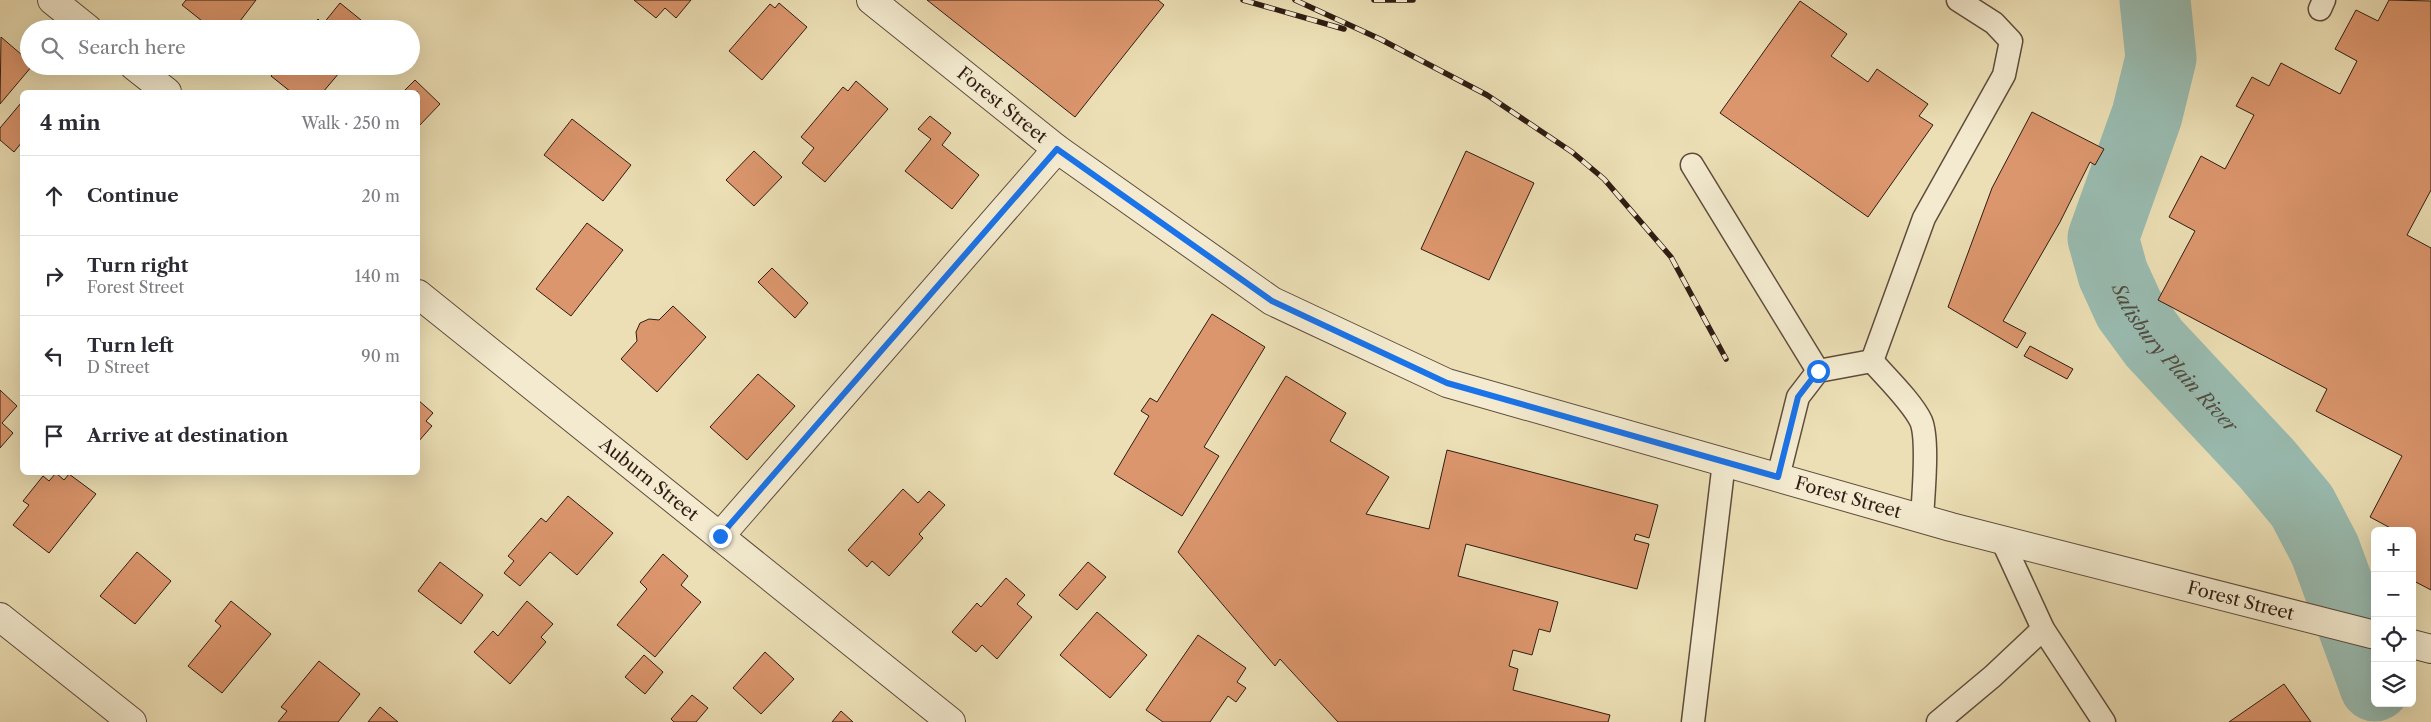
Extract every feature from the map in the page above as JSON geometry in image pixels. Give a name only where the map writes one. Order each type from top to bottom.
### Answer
[{"type":"street","points":[[52,0],[77,20]]},
{"type":"street","name":"Forest Street","points":[[871,0],[1057,149],[1272,301],[1447,383],[2002,540],[2371,634]]},
{"type":"street","points":[[145,75],[164,90]]},
{"type":"street","points":[[720,536],[1057,149]]},
{"type":"street","name":"Auburn Street","points":[[420,296],[951,722]]},
{"type":"street","points":[[0,617],[132,722]]},
{"type":"street","points":[[2416,645],[2431,649]]},
{"type":"lane","points":[[1872,361],[1924,218],[2004,76],[2011,41],[1994,23],[1958,0]]},
{"type":"lane","points":[[1692,164],[1818,371]]},
{"type":"lane","points":[[1778,477],[1798,397],[1818,371],[1872,361]]},
{"type":"lane","points":[[1872,361],[1896,388],[1921,422],[1925,456],[1922,518]]},
{"type":"lane","points":[[1693,722],[1724,462]]},
{"type":"lane","points":[[2002,540],[2044,629],[2104,722]]},
{"type":"lane","points":[[1938,722],[1993,676],[2044,629]]},
{"type":"building","points":[[186,0],[256,0],[241,20],[201,20],[182,5]]},
{"type":"building","points":[[634,0],[691,0],[676,18],[665,8],[656,18]]},
{"type":"building","points":[[927,0],[1158,0],[1164,5],[1075,117]]},
{"type":"building","points":[[2389,0],[2431,1],[2431,190],[2407,235],[2431,248],[2431,590],[2416,582],[2416,527],[2389,527],[2370,517],[2402,456],[2316,411],[2327,389],[2158,300],[2195,231],[2169,217],[2201,156],[2225,169],[2254,115],[2236,106],[2252,77],[2269,86],[2281,63],[2340,94],[2357,61],[2335,49],[2356,10],[2378,21]]},
{"type":"building","points":[[1800,1],[1847,34],[1831,56],[1868,82],[1877,69],[1928,104],[1919,116],[1933,125],[1868,217],[1720,113]]},
{"type":"building","points":[[340,3],[361,20],[326,20]]},
{"type":"building","points":[[779,3],[807,27],[762,80],[729,51],[770,4],[775,8]]},
{"type":"building","points":[[1,37],[20,53],[20,75],[24,75],[0,104]]},
{"type":"building","points":[[337,75],[325,90],[288,90],[271,76]]},
{"type":"building","points":[[415,80],[440,104],[420,125],[420,90],[405,90]]},
{"type":"building","points":[[856,81],[888,109],[825,182],[802,163],[814,148],[801,137],[843,87],[848,91]]},
{"type":"building","points":[[20,104],[20,144],[14,152],[0,140],[0,128]]},
{"type":"building","points":[[2032,112],[2104,149],[2095,165],[2090,162],[2060,222],[2003,321],[2026,333],[2017,348],[1948,307],[1992,188]]},
{"type":"building","points":[[930,116],[951,133],[942,145],[979,175],[952,209],[905,171],[931,139],[918,129]]},
{"type":"building","points":[[572,119],[631,165],[603,201],[544,155]]},
{"type":"building","points":[[754,151],[782,177],[754,206],[726,180]]},
{"type":"building","points":[[1466,151],[1534,183],[1489,280],[1421,249]]},
{"type":"building","points":[[587,223],[623,250],[571,316],[536,289]]},
{"type":"building","points":[[772,268],[808,303],[795,318],[758,282]]},
{"type":"building","points":[[673,306],[706,337],[657,392],[621,359],[637,341],[636,332],[640,323],[649,319],[659,320]]},
{"type":"building","points":[[1212,314],[1265,347],[1204,447],[1219,456],[1182,516],[1114,474],[1149,416],[1141,411],[1150,398],[1157,402]]},
{"type":"building","points":[[2030,346],[2073,369],[2067,379],[2024,356]]},
{"type":"building","points":[[758,374],[795,406],[747,460],[710,427]]},
{"type":"building","points":[[1286,376],[1346,413],[1330,441],[1389,477],[1366,514],[1429,529],[1447,450],[1658,505],[1649,538],[1636,534],[1634,540],[1649,544],[1637,589],[1466,544],[1458,576],[1558,602],[1550,632],[1539,629],[1532,655],[1513,650],[1509,666],[1518,669],[1513,690],[1610,715],[1608,722],[1338,722],[1280,659],[1275,666],[1178,552]]},
{"type":"building","points":[[0,390],[17,406],[2,423],[13,433],[0,448]]},
{"type":"building","points":[[420,402],[433,413],[426,421],[432,426],[420,440]]},
{"type":"building","points":[[54,475],[58,475],[64,480],[70,475],[96,494],[49,553],[13,525],[29,505],[23,501],[43,476],[49,481]]},
{"type":"building","points":[[903,489],[918,503],[929,491],[945,505],[919,534],[923,538],[889,576],[872,561],[867,567],[848,550]]},
{"type":"building","points":[[568,496],[613,533],[577,575],[550,552],[520,586],[504,573],[514,561],[508,556],[541,518],[546,522]]},
{"type":"building","points":[[137,552],[171,581],[135,624],[100,596]]},
{"type":"building","points":[[663,554],[688,576],[681,585],[701,602],[655,657],[617,625],[647,589],[640,582]]},
{"type":"building","points":[[440,562],[483,595],[461,624],[418,591]]},
{"type":"building","points":[[1088,562],[1106,577],[1077,610],[1059,595]]},
{"type":"building","points":[[1006,578],[1025,595],[1017,604],[1032,617],[997,659],[982,645],[976,652],[952,632],[977,603],[981,607]]},
{"type":"building","points":[[231,601],[271,634],[222,693],[188,666],[221,626],[215,621]]},
{"type":"building","points":[[527,601],[553,624],[541,637],[546,642],[510,684],[474,652],[493,631],[498,636]]},
{"type":"building","points":[[1097,612],[1147,655],[1110,698],[1060,655]]},
{"type":"building","points":[[1198,635],[1246,668],[1237,682],[1246,688],[1236,702],[1228,696],[1210,722],[1163,722],[1146,710]]},
{"type":"building","points":[[765,652],[794,679],[761,714],[733,688]]},
{"type":"building","points":[[644,655],[663,672],[645,694],[625,677]]},
{"type":"building","points":[[319,661],[360,694],[338,722],[278,722],[287,711],[281,707]]},
{"type":"building","points":[[2284,684],[2311,722],[2229,722]]},
{"type":"building","points":[[692,695],[708,708],[696,722],[674,722],[671,719]]},
{"type":"building","points":[[380,707],[398,722],[368,722]]},
{"type":"building","points":[[841,711],[853,722],[832,722]]},
{"type":"waterway","name":"Salisbury Plain River","points":[[2155,0],[2161,58],[2147,115],[2103,238],[2113,274],[2129,309],[2154,343],[2267,464],[2302,506],[2325,550],[2371,675]]},
{"type":"railway","points":[[1243,0],[1344,29]]},
{"type":"railway","points":[[1295,0],[1380,39],[1487,95],[1572,152],[1604,179],[1671,257],[1726,359]]},
{"type":"railway","points":[[1374,0],[1413,0]]},
{"type":"route","points":[[720,536],[1057,149],[1272,301],[1447,383],[1778,477],[1798,397],[1818,371]]}]
